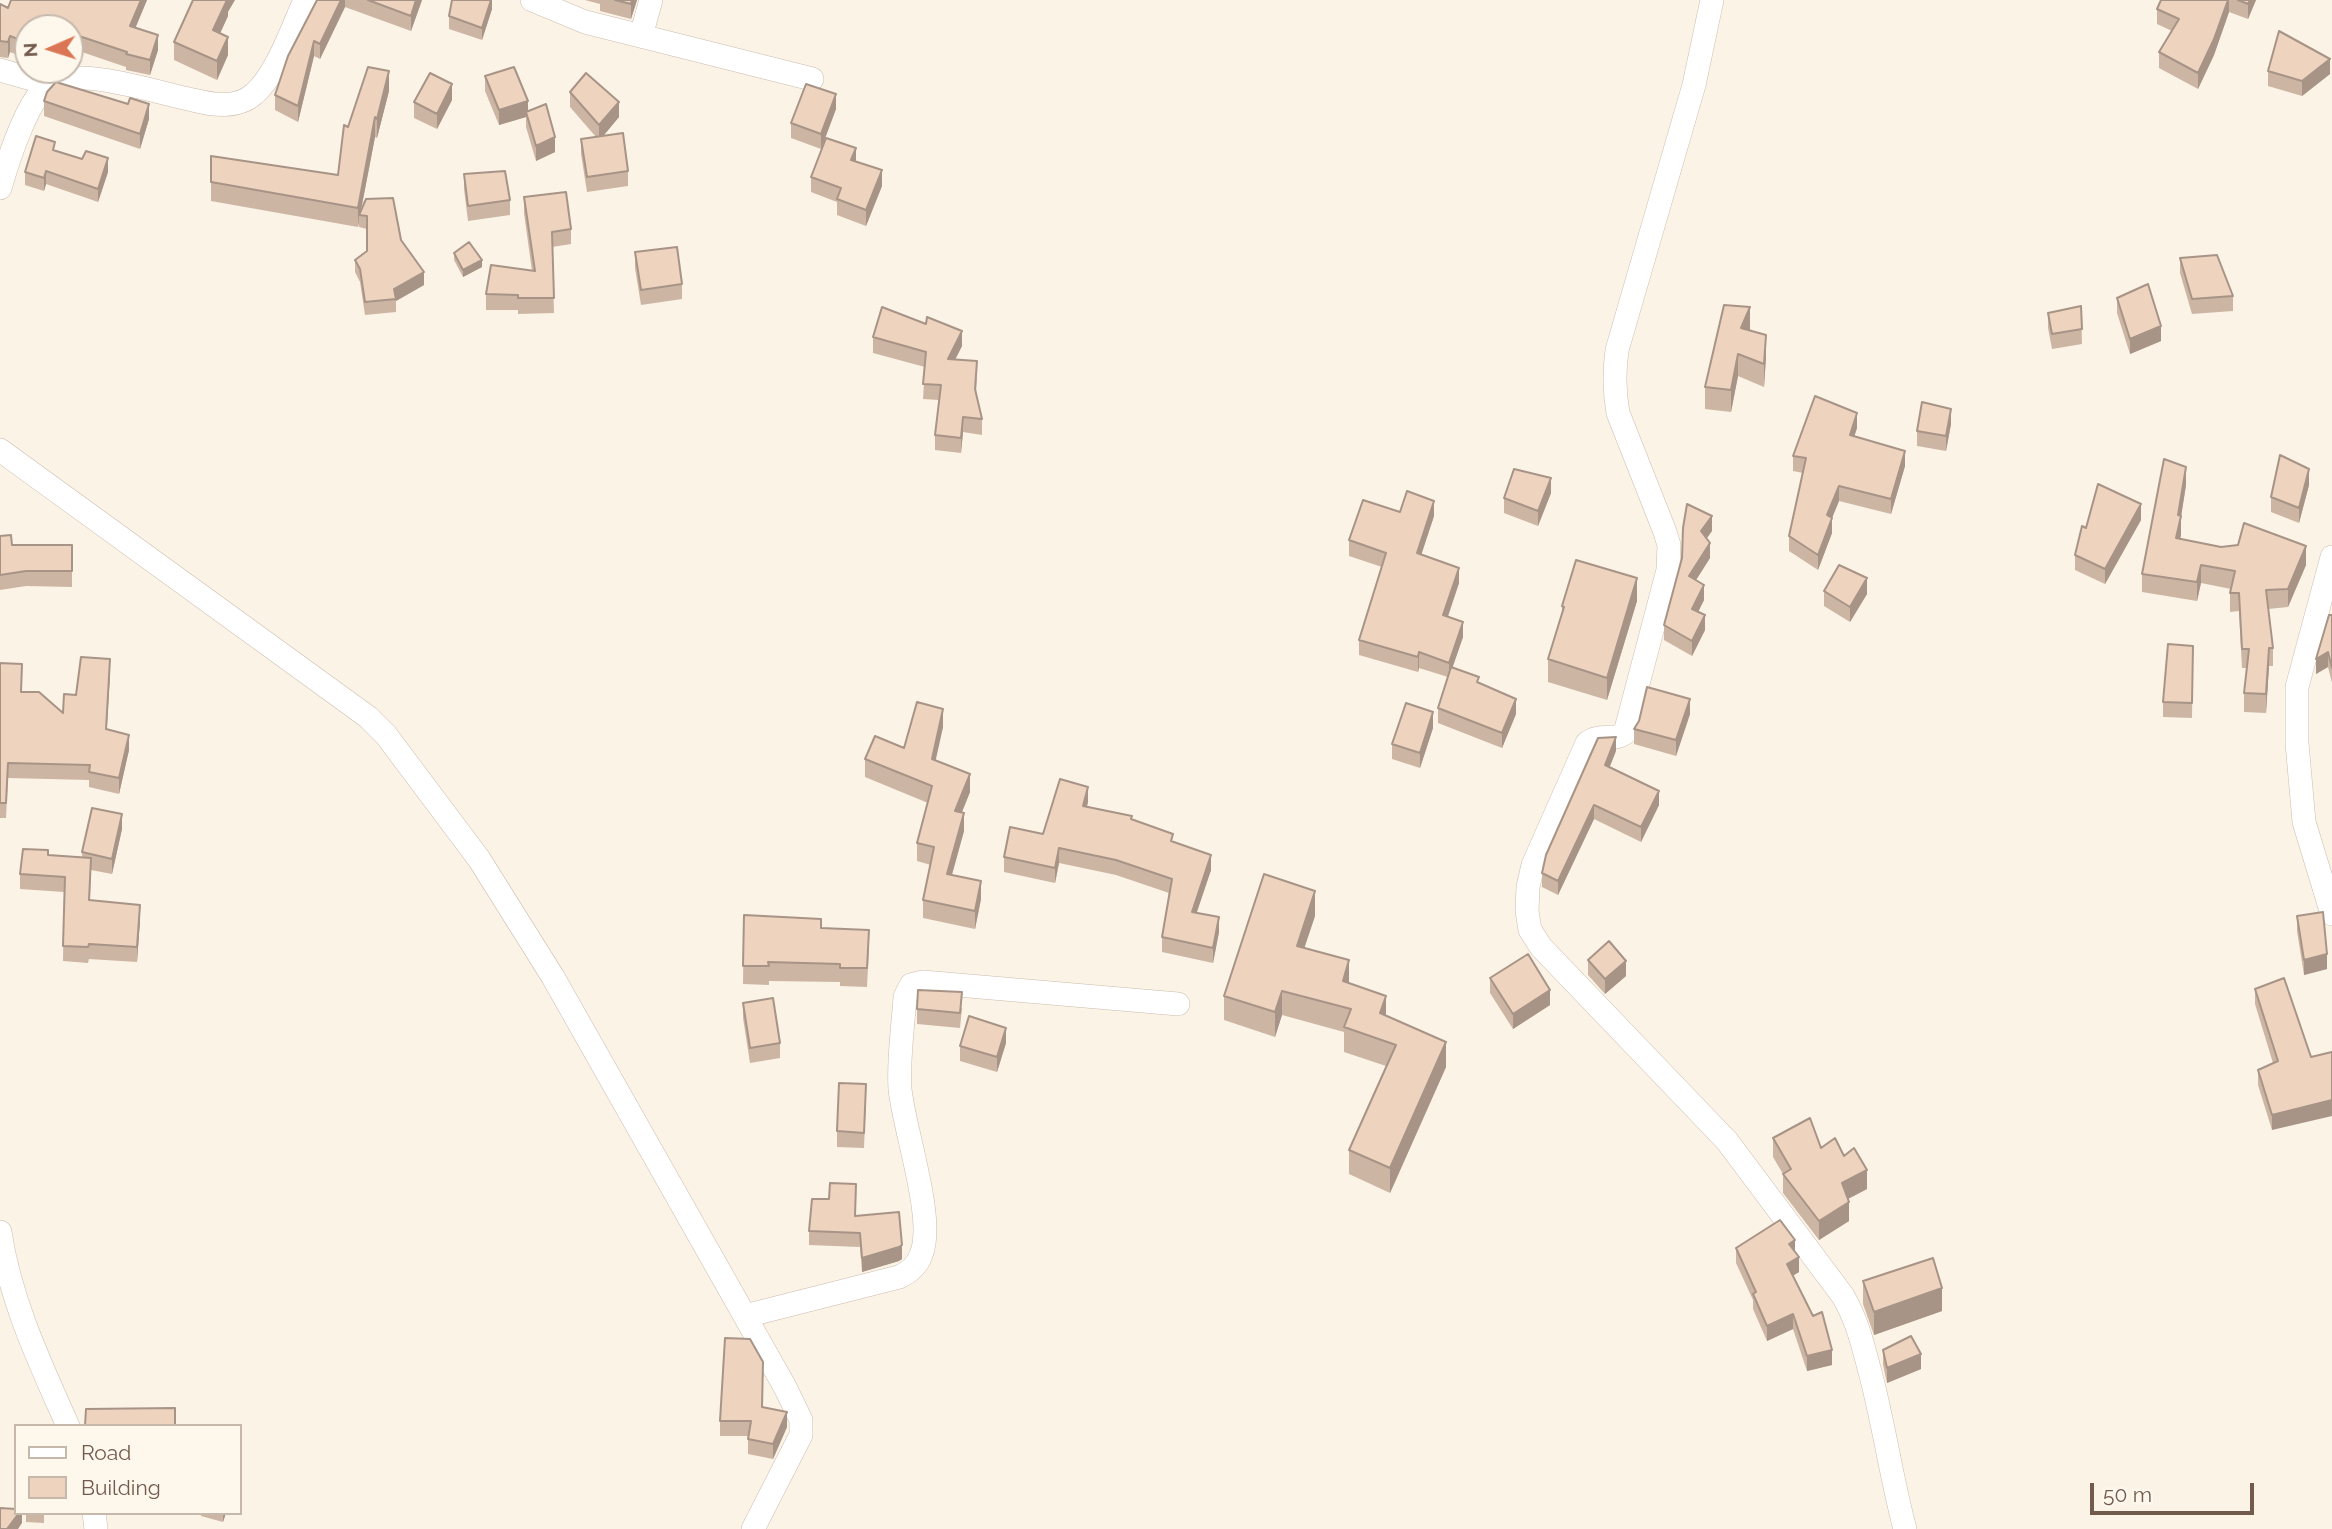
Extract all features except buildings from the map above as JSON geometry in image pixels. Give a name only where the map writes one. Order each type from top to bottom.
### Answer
[{"type":"street","points":[[84,78],[99,79],[211,105],[231,105],[254,94],[273,69],[306,0]]},
{"type":"street","points":[[532,0],[585,22],[812,79]]},
{"type":"street","points":[[641,36],[651,0]]},
{"type":"street","points":[[1712,0],[1694,85],[1616,350],[1614,373],[1618,413],[1669,545],[1668,570],[1625,733],[1615,738],[1597,738],[1587,743],[1534,865],[1528,887],[1527,911],[1530,930],[1541,947],[1727,1141],[1843,1297],[1854,1315],[1861,1336],[1905,1529]]},
{"type":"street","points":[[0,188],[19,132],[36,100],[49,84]]},
{"type":"street","points":[[0,450],[343,698],[386,734],[479,859],[553,977],[801,1420],[802,1435],[753,1529]]},
{"type":"street","points":[[2332,557],[2297,687],[2297,743],[2304,822],[2332,914]]},
{"type":"street","points":[[745,1316],[899,1277],[916,1265],[923,1253],[926,1223],[900,1080],[905,997],[911,985],[923,982],[1178,1004]]},
{"type":"street","points":[[1,1244],[28,1335],[67,1424]]}]
